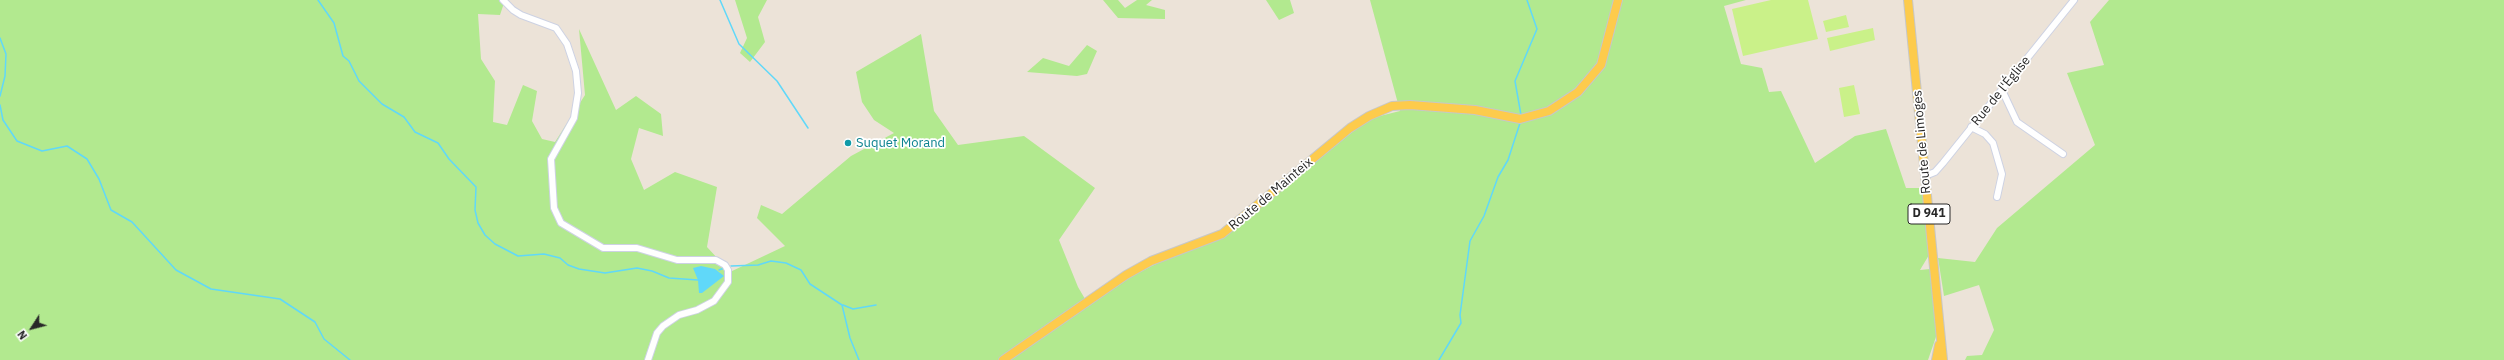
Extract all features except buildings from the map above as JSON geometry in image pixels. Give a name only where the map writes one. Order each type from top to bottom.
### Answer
[{"type":"main road","name":"Route de Mainteix","points":[[1003,360],[1126,275],[1151,261],[1222,234],[1350,128],[1369,116],[1392,106],[1432,106],[1475,110],[1520,119],[1549,112],[1578,92],[1601,65],[1618,0]]},
{"type":"main road","name":"Route de Limoges","points":[[1908,0],[1942,332],[1943,360]]},
{"type":"main road","name":"Route de Limoges","points":[[1936,360],[1942,332]]},
{"type":"street","points":[[503,0],[512,10],[521,15],[556,28],[566,44],[576,71],[578,93],[574,118],[551,159],[554,208],[561,223],[603,248],[637,248],[677,260],[716,260],[728,270],[728,282],[714,301],[697,310],[679,315],[663,326],[658,333],[648,360]]},
{"type":"street","name":"Rue de l'Église","points":[[1925,176],[1935,172],[1943,163],[2074,0]]},
{"type":"street","points":[[2002,90],[2017,122],[2063,154]]},
{"type":"street","points":[[1972,127],[1985,134],[1993,143],[2002,174],[1997,197]]},
{"type":"green space","points":[[0,0],[505,0],[500,15],[478,14],[481,59],[495,81],[493,122],[507,125],[523,85],[537,91],[532,121],[542,139],[555,142],[585,95],[579,29],[616,110],[636,96],[661,114],[663,136],[639,128],[631,159],[644,190],[675,172],[717,187],[707,247],[730,272],[785,246],[757,218],[761,205],[782,214],[851,156],[894,133],[874,120],[862,102],[856,72],[921,34],[934,111],[958,145],[1024,136],[1095,188],[1059,240],[1078,287],[1088,304],[1124,280],[1247,218],[1368,119],[1400,111],[1370,0],[1746,0],[1724,6],[1741,64],[1762,68],[1769,92],[1781,91],[1815,163],[1855,136],[1886,129],[1906,188],[1922,188],[1929,255],[1920,270],[1930,269],[1937,334],[1928,360],[0,360]]},
{"type":"green space","points":[[735,0],[767,0],[758,17],[765,42],[750,62],[740,53],[747,38]]},
{"type":"green space","points":[[1103,0],[1118,0],[1125,8],[1137,0],[1152,0],[1146,5],[1165,10],[1165,19],[1118,18]]},
{"type":"green space","points":[[1266,0],[1290,0],[1294,13],[1279,20]]},
{"type":"green space","points":[[1771,0],[1808,0],[1818,39],[1743,56],[1732,9]]},
{"type":"green space","points":[[2109,0],[2504,0],[2504,360],[1965,360],[1967,356],[1982,355],[1994,330],[1979,285],[1944,296],[1938,258],[1975,262],[1997,228],[2095,145],[2067,73],[2104,65],[2090,22]]},
{"type":"green space","points":[[1846,15],[1849,27],[1826,32],[1823,21]]},
{"type":"green space","points":[[1873,28],[1875,40],[1830,51],[1827,38]]},
{"type":"green space","points":[[1087,45],[1097,51],[1087,74],[1077,76],[1027,72],[1043,58],[1069,66]]},
{"type":"green space","points":[[1854,85],[1860,114],[1844,117],[1839,88]]},
{"type":"water","points":[[701,266],[715,269],[724,276],[702,293],[699,293],[698,280],[693,268]]},
{"type":"waterway","points":[[318,0],[334,23],[343,56],[349,61],[359,81],[382,104],[404,117],[415,132],[438,143],[449,159],[476,187],[475,210],[478,223],[485,235],[495,244],[518,256],[544,254],[560,258],[568,265],[579,269],[605,273],[637,268],[652,271],[669,278],[698,280]]},
{"type":"waterway","points":[[720,0],[739,44],[777,81],[808,128]]},
{"type":"waterway","points":[[1521,115],[1515,81],[1537,29],[1527,0]]},
{"type":"waterway","points":[[0,38],[6,54],[5,76],[0,96]]},
{"type":"waterway","points":[[0,105],[3,120],[17,141],[42,151],[67,146],[87,159],[99,179],[111,210],[132,222],[176,270],[211,289],[280,299],[315,322],[324,339],[350,360]]},
{"type":"waterway","points":[[1439,360],[1461,323],[1460,315],[1470,241],[1484,216],[1498,177],[1508,160],[1520,123]]},
{"type":"waterway","points":[[731,266],[758,265],[771,261],[786,263],[801,270],[810,284],[842,305],[850,338],[859,360]]},
{"type":"waterway","points":[[719,270],[724,268]]},
{"type":"waterway","points":[[843,305],[853,309],[876,305]]},
{"type":"place","name":"Suquet Morand","points":[[848,143]]}]
